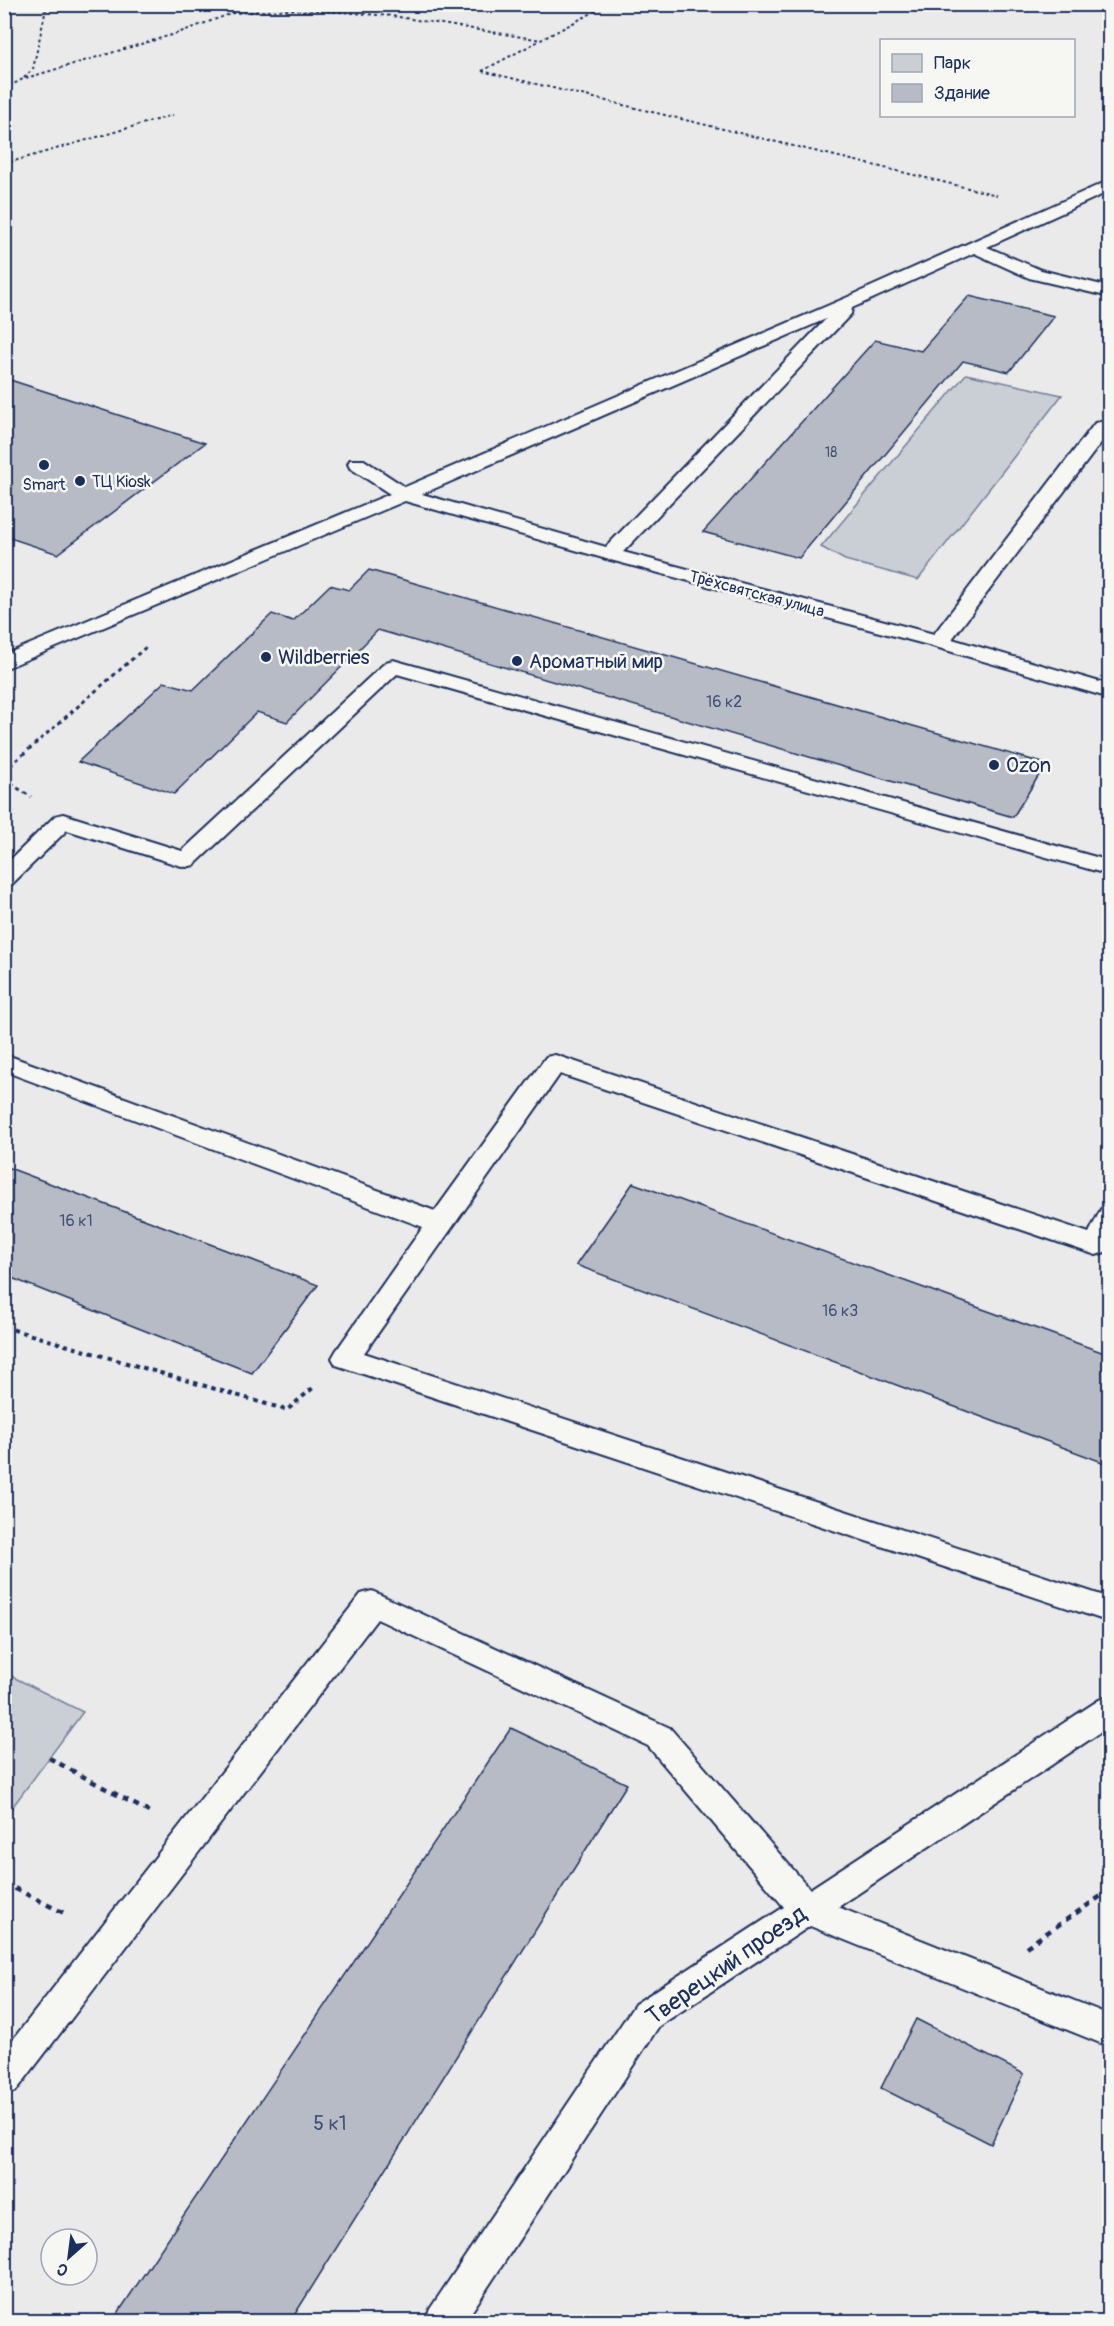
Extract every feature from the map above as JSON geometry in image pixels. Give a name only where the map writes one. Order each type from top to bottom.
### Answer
[{"type":"lane","points":[[4,663],[854,302],[1110,185]]},
{"type":"lane","points":[[974,246],[1035,274],[1110,292]]},
{"type":"lane","points":[[610,554],[854,302]]},
{"type":"lane","points":[[939,642],[1102,427],[1110,425]]},
{"type":"lane","name":"Трёхсвятская улица","points":[[357,464],[404,495],[610,554],[939,642],[1110,692]]},
{"type":"lane","points":[[4,879],[63,821],[186,860],[393,666],[1110,868]]},
{"type":"lane","points":[[4,1062],[440,1223]]},
{"type":"lane","points":[[1110,1216],[1096,1245],[555,1063],[346,1358],[1110,1610]]},
{"type":"lane","points":[[4,2079],[14,2047],[113,1937],[372,1603],[659,1737],[806,1909],[1110,2031]]},
{"type":"lane","name":"Тверецкий проезд","points":[[443,2322],[646,2015],[1110,1709]]},
{"type":"path","points":[[23,79],[33,69],[46,4]]},
{"type":"path","points":[[609,4],[482,71],[1056,209]]},
{"type":"path","points":[[4,89],[23,79],[233,13],[302,9],[392,16],[541,40]]},
{"type":"path","points":[[4,164],[172,115]]},
{"type":"path","points":[[4,771],[153,640]]},
{"type":"path","points":[[4,1327],[287,1410],[346,1358]]},
{"type":"path","points":[[49,1758],[192,1835]]},
{"type":"path","points":[[4,1883],[113,1937]]},
{"type":"path","points":[[979,1978],[1110,1890]]},
{"type":"green space","points":[[966,374],[1062,395],[918,580],[845,560],[821,547]]},
{"type":"green space","points":[[5,1673],[83,1712],[5,1817]]},
{"type":"building","points":[[969,296],[1054,316],[1009,372],[963,361],[799,558],[703,532],[875,340],[921,351]]},
{"type":"building","name":"ТЦ Kiosk","points":[[4,378],[205,443],[58,554],[4,536]]},
{"type":"building","points":[[369,570],[1046,764],[1013,817],[378,630],[287,722],[257,712],[174,794],[78,762],[164,682],[193,690],[272,614],[293,621],[330,585],[349,590]]},
{"type":"building","points":[[4,1166],[318,1285],[252,1373],[4,1275]]},
{"type":"building","points":[[633,1183],[1110,1355],[1110,1465],[576,1265]]},
{"type":"building","points":[[511,1728],[627,1784],[290,2322],[112,2322]]},
{"type":"building","points":[[916,2019],[1024,2074],[991,2144],[881,2088]]},
{"type":"place","name":"Smart","points":[[44,465]]},
{"type":"place","name":"ТЦ Kiosk","points":[[80,481]]},
{"type":"place","name":"Wildberries","points":[[266,657]]},
{"type":"place","name":"Ароматный мир","points":[[517,661]]},
{"type":"place","name":"Ozon","points":[[994,765]]}]
